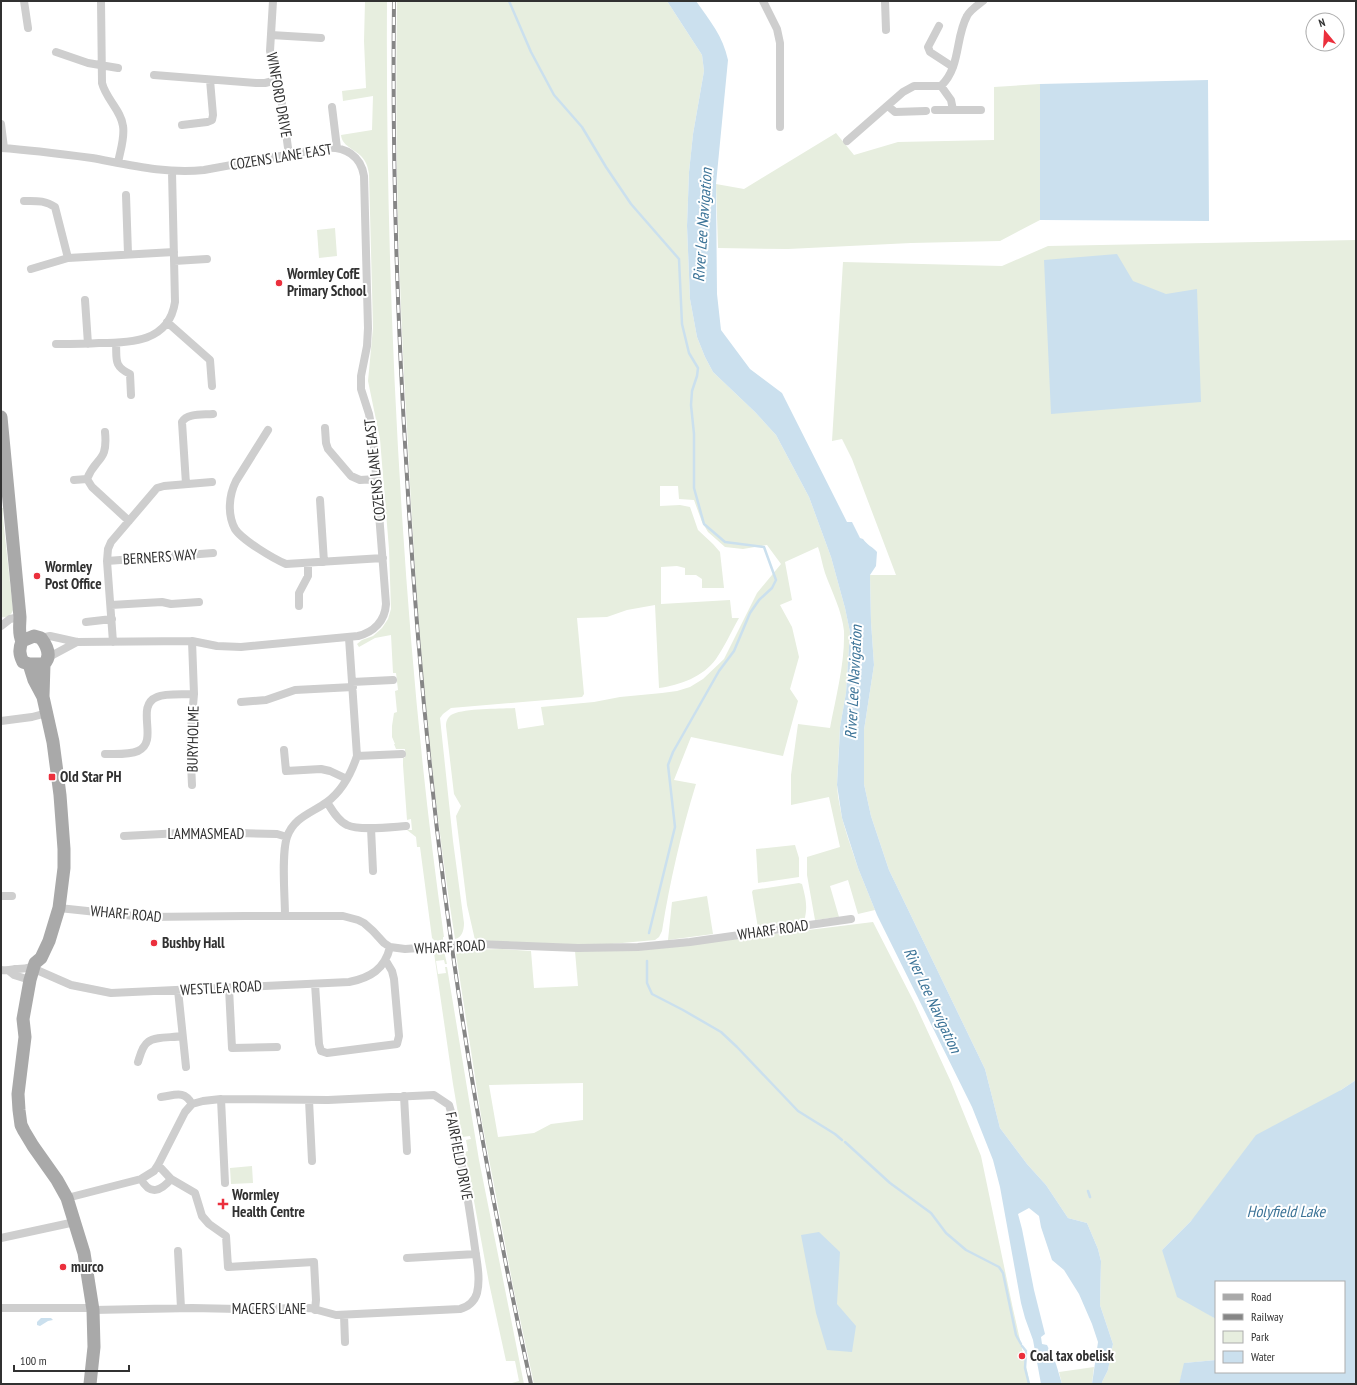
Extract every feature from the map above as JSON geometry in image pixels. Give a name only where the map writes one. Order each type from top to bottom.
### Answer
[{"type":"main road","points":[[1,417],[3,455],[28,632],[20,647],[19,654],[23,662],[29,664],[46,660]]},
{"type":"main road","points":[[28,632],[48,651],[43,697]]},
{"type":"main road","points":[[29,664],[34,680],[43,697],[47,714],[57,771],[64,849],[63,882],[59,908],[49,941],[36,968],[28,1030],[25,1036],[18,1094],[21,1125],[67,1198],[84,1253],[93,1309],[94,1347],[90,1384]]},
{"type":"street","points":[[24,1],[28,28]]},
{"type":"street","points":[[101,1],[101,65],[103,88],[118,112],[124,127],[118,163]]},
{"type":"street","name":"WINFORD DRIVE","points":[[273,1],[271,57],[281,97],[289,155]]},
{"type":"street","points":[[763,1],[777,29],[780,43],[780,128]]},
{"type":"street","points":[[885,1],[886,30]]},
{"type":"street","points":[[847,141],[903,92],[914,86],[941,86],[946,82],[956,61],[962,30],[967,15],[983,1]]},
{"type":"street","points":[[939,26],[928,47],[930,52],[953,66]]},
{"type":"street","name":"WINFORD DRIVE","points":[[271,35],[321,38]]},
{"type":"street","points":[[56,52],[88,63],[118,68]]},
{"type":"street","points":[[154,75],[256,83],[265,83],[277,80]]},
{"type":"street","points":[[182,125],[212,120],[213,115],[210,80]]},
{"type":"street","points":[[941,86],[951,100],[953,110]]},
{"type":"street","points":[[888,106],[895,112],[926,111]]},
{"type":"street","points":[[332,107],[337,148]]},
{"type":"street","points":[[935,110],[981,110]]},
{"type":"street","points":[[1,124],[3,148]]},
{"type":"street","name":"COZENS LANE EAST","points":[[3,148],[91,158],[172,172],[204,170],[337,148],[347,151],[356,158],[362,166],[364,176],[368,328],[367,346],[361,376],[361,390],[369,414],[373,436],[377,479],[386,604],[385,614],[380,623],[372,631],[366,634],[349,638],[241,647],[217,646],[192,641],[77,642],[28,632]]},
{"type":"street","points":[[56,344],[129,343],[151,336],[167,322],[172,313],[175,302],[172,172]]},
{"type":"street","points":[[126,195],[128,254]]},
{"type":"street","points":[[24,201],[41,201],[49,203],[55,207],[68,258]]},
{"type":"street","points":[[30,269],[68,258],[174,252]]},
{"type":"street","points":[[174,261],[207,259]]},
{"type":"street","points":[[85,300],[88,344]]},
{"type":"street","points":[[167,322],[210,360],[212,386]]},
{"type":"street","points":[[116,343],[118,365],[122,370],[130,374],[131,395]]},
{"type":"street","points":[[186,484],[182,422],[189,416],[213,414]]},
{"type":"street","points":[[325,428],[328,449],[351,476],[360,480],[377,479]]},
{"type":"street","points":[[268,430],[232,489],[230,498],[232,519],[235,529],[242,536],[276,560],[286,564],[383,558]]},
{"type":"street","points":[[87,479],[89,474],[104,455],[106,443],[105,432]]},
{"type":"street","points":[[74,480],[87,479]]},
{"type":"street","points":[[87,479],[92,487],[129,521]]},
{"type":"street","name":"BERNERS WAY","points":[[113,642],[107,561],[110,542],[157,488],[164,486],[212,482]]},
{"type":"street","points":[[320,500],[324,562]]},
{"type":"street","name":"BERNERS WAY","points":[[107,561],[213,553]]},
{"type":"street","points":[[299,606],[299,593],[308,576],[308,563]]},
{"type":"street","points":[[111,605],[162,602],[171,604],[199,602]]},
{"type":"street","points":[[2,625],[10,619],[28,632]]},
{"type":"street","points":[[86,622],[112,619]]},
{"type":"street","points":[[2,625],[28,632]]},
{"type":"street","points":[[285,916],[284,857],[287,837],[291,828],[300,818],[327,802],[339,792],[353,769],[357,756],[349,638]]},
{"type":"street","name":"BURYHOLME","points":[[192,641],[194,694],[190,740],[192,785]]},
{"type":"street","name":"COZENS LANE EAST","points":[[46,660],[77,642]]},
{"type":"street","points":[[241,702],[266,700],[295,690],[393,680]]},
{"type":"street","name":"BURYHOLME","points":[[105,754],[133,753],[145,746],[148,739],[147,708],[154,698],[161,696],[194,694]]},
{"type":"street","points":[[1,721],[47,714]]},
{"type":"street","points":[[284,750],[286,771],[321,769],[330,771],[347,779]]},
{"type":"street","points":[[357,756],[402,754]]},
{"type":"street","points":[[327,802],[339,819],[346,825],[356,828],[406,826]]},
{"type":"street","points":[[370,828],[373,871]]},
{"type":"street","name":"LAMMASMEAD","points":[[124,836],[200,832],[277,834],[287,837]]},
{"type":"street","points":[[1,896],[12,896]]},
{"type":"street","name":"WHARF ROAD","points":[[59,908],[144,917],[336,916],[350,918],[364,923],[384,944],[390,948],[405,949],[475,944],[578,948],[638,947],[697,941],[851,919]]},
{"type":"street","points":[[315,984],[319,1044],[321,1051],[328,1053],[397,1044],[399,1036],[394,979],[392,971],[386,961],[390,948]]},
{"type":"street","name":"WESTLEA ROAD","points":[[5,971],[14,975],[36,968],[71,985],[99,992],[132,993],[349,982],[370,975],[386,961]]},
{"type":"street","points":[[5,971],[36,968]]},
{"type":"street","points":[[229,988],[232,1048],[277,1047]]},
{"type":"street","points":[[178,990],[186,1067]]},
{"type":"street","points":[[138,1062],[144,1047],[148,1042],[157,1039],[182,1036]]},
{"type":"street","points":[[67,1198],[141,1179],[154,1171],[179,1122],[192,1104],[188,1097],[183,1094],[162,1097]]},
{"type":"street","name":"FAIRFIELD DRIVE","points":[[192,1104],[221,1099],[347,1100],[434,1095],[449,1105],[455,1129],[478,1272],[477,1292],[473,1301],[468,1307]]},
{"type":"street","points":[[404,1096],[407,1151]]},
{"type":"street","points":[[221,1099],[225,1183]]},
{"type":"street","points":[[309,1100],[312,1161]]},
{"type":"street","points":[[158,1165],[171,1179],[195,1193],[202,1216],[209,1224],[226,1236],[228,1267],[314,1262],[316,1300],[315,1310]]},
{"type":"street","points":[[141,1179],[147,1187],[154,1190],[164,1187],[171,1179]]},
{"type":"street","points":[[1,1238],[75,1222]]},
{"type":"street","points":[[178,1251],[181,1308]]},
{"type":"street","points":[[407,1258],[476,1254]]},
{"type":"street","name":"MACERS LANE","points":[[1,1308],[310,1308],[329,1314],[344,1315],[460,1309],[468,1307]]},
{"type":"street","points":[[344,1315],[345,1342]]},
{"type":"green space","points":[[365,1],[387,1],[388,194],[395,387],[402,515],[414,674],[430,832],[444,937],[443,940],[435,941],[432,938],[420,847],[417,847],[416,837],[407,830],[412,830],[411,819],[407,820],[403,765],[405,749],[396,749],[392,737],[394,713],[397,712],[395,691],[398,690],[396,673],[393,673],[391,635],[375,638],[359,647],[357,644],[362,640],[373,636],[382,628],[388,619],[391,609],[389,549],[380,439],[368,381],[373,328],[369,174],[364,160],[346,145],[341,135],[372,130],[373,96],[343,101],[342,91],[366,88],[364,41]]},
{"type":"green space","points":[[397,1],[667,1],[702,55],[704,71],[693,134],[689,172],[687,226],[690,299],[697,337],[713,372],[755,412],[776,435],[809,497],[831,557],[850,632],[846,693],[840,727],[837,785],[838,796],[847,835],[858,868],[875,910],[858,914],[848,880],[830,886],[839,917],[815,920],[807,875],[807,857],[840,847],[829,797],[791,805],[791,775],[798,724],[830,728],[840,680],[843,655],[843,624],[839,609],[825,573],[818,547],[785,562],[792,600],[780,605],[792,627],[799,657],[790,689],[798,701],[783,756],[691,737],[674,780],[696,784],[672,875],[662,931],[659,937],[655,940],[600,945],[478,942],[475,940],[467,905],[456,816],[461,806],[454,794],[446,726],[449,717],[464,711],[515,708],[518,729],[544,725],[541,707],[594,702],[620,697],[677,691],[690,687],[703,679],[724,659],[757,593],[781,564],[767,545],[743,549],[725,547],[708,532],[702,522],[694,500],[679,499],[678,486],[660,486],[660,506],[680,505],[690,507],[698,530],[720,552],[724,588],[702,588],[702,579],[696,575],[685,575],[685,568],[677,566],[661,567],[661,604],[730,600],[732,618],[739,618],[716,659],[705,671],[675,685],[659,688],[655,605],[627,610],[607,617],[577,618],[584,694],[582,697],[451,708],[443,714],[440,718],[453,841],[464,923],[462,933],[455,939],[431,755],[415,569],[404,373],[397,189]]},
{"type":"green space","points":[[1040,84],[1040,220],[1000,241],[911,243],[788,249],[718,248],[716,184],[744,189],[836,133],[854,155],[898,142],[994,140],[994,87]]},
{"type":"green space","points":[[335,228],[337,256],[319,258],[317,230]]},
{"type":"green space","points":[[1356,240],[1356,1080],[1341,1090],[1191,1221],[1162,1250],[1199,1308],[1215,1318],[1215,1360],[1185,1363],[1179,1384],[1102,1384],[1108,1370],[1113,1344],[1100,1305],[1101,1261],[1098,1249],[1087,1223],[1068,1218],[1046,1185],[1027,1164],[1000,1128],[985,1069],[889,870],[871,816],[864,784],[864,730],[874,665],[870,575],[896,575],[852,459],[842,439],[832,441],[843,262],[1002,266],[1048,246]]},
{"type":"green space","points":[[1,508],[3,508],[13,610],[7,617],[1,617]]},
{"type":"green space","points":[[795,845],[799,858],[799,877],[758,883],[756,849]]},
{"type":"green space","points":[[799,883],[802,884],[805,899],[806,912],[804,922],[758,928],[752,892],[753,890]]},
{"type":"green space","points":[[707,896],[713,934],[668,940],[672,902]]},
{"type":"green space","points":[[873,922],[915,1004],[951,1082],[981,1156],[1030,1384],[534,1384],[514,1291],[482,1122],[456,950],[502,949],[531,951],[534,988],[578,986],[575,951],[628,951],[664,948]],"holes":[[[583,1083],[583,1120],[551,1124],[534,1133],[498,1137],[489,1085]]]},
{"type":"green space","points":[[444,951],[447,964],[445,964],[444,960],[436,961],[438,974],[446,973],[445,967],[447,967],[479,1160],[524,1384],[512,1384],[519,1381],[515,1361],[506,1361],[489,1283],[465,1152],[468,1151],[466,1140],[471,1139],[470,1136],[462,1137],[434,953]]},
{"type":"green space","points":[[252,1166],[253,1183],[231,1184],[230,1168]]},
{"type":"green space","points":[[1094,1367],[1092,1384],[1062,1384],[1059,1372]]},
{"type":"water","name":"River Lee Navigation","points":[[667,1],[696,1],[711,22],[723,43],[728,60],[716,184],[717,294],[721,330],[750,369],[782,393],[847,522],[852,522],[860,538],[877,552],[876,566],[870,575],[874,665],[864,730],[864,784],[871,816],[889,870],[985,1069],[1000,1128],[1027,1164],[1046,1185],[1068,1218],[1087,1223],[1098,1249],[1101,1261],[1100,1305],[1113,1344],[1108,1370],[1102,1384],[1092,1384],[1098,1342],[1092,1324],[1079,1294],[1064,1270],[1052,1260],[1039,1216],[1029,1208],[1018,1214],[1045,1334],[1041,1337],[1042,1344],[1047,1345],[1056,1364],[1062,1384],[1041,1384],[1033,1340],[1021,1303],[1000,1187],[993,1160],[972,1107],[877,915],[858,868],[842,818],[837,785],[840,727],[846,693],[850,632],[845,608],[831,557],[809,497],[776,435],[755,412],[713,372],[697,337],[690,299],[687,226],[689,172],[693,134],[704,71],[702,55]]},
{"type":"water","points":[[1208,80],[1209,221],[1040,220],[1040,84]]},
{"type":"water","points":[[1117,254],[1133,281],[1166,294],[1197,289],[1201,402],[1051,414],[1044,260]]},
{"type":"water","name":"Holyfield Lake","points":[[1356,1080],[1356,1384],[1179,1384],[1184,1363],[1215,1360],[1215,1373],[1345,1373],[1345,1281],[1215,1281],[1215,1318],[1177,1297],[1162,1250],[1191,1221],[1256,1135],[1341,1090]]},
{"type":"water","points":[[819,1232],[840,1252],[837,1304],[856,1326],[852,1352],[827,1350],[816,1313],[801,1235]]},
{"type":"water","points":[[41,1318],[51,1318],[53,1320],[40,1326],[37,1325],[37,1322]]},
{"type":"waterway","name":"River Lee Navigation","points":[[509,1],[531,52],[554,95],[582,127],[606,167],[631,204],[679,259],[682,324],[689,353],[698,368],[692,391],[691,405],[694,434],[694,488],[704,524],[725,542],[764,547],[776,580],[772,588],[759,600],[750,613],[734,651],[719,671],[673,752],[668,765],[675,827],[649,933]]},
{"type":"waterway","points":[[647,961],[647,983],[652,994],[721,1032],[798,1111],[842,1140]]},
{"type":"waterway","points":[[845,1142],[890,1183],[931,1213],[946,1233],[966,1250],[999,1267],[1003,1273],[1016,1335],[1021,1344]]},
{"type":"waterway","points":[[1088,1191],[1090,1197]]},
{"type":"waterway","points":[[1022,1346],[1026,1351]]},
{"type":"waterway","points":[[1026,1353],[1025,1368],[1029,1384]]},
{"type":"railway","points":[[394,1],[395,180],[400,358],[412,556],[425,715],[442,873],[464,1031],[496,1212],[531,1384]]},
{"type":"place","name":"Wormley CofE Primary School","points":[[279,283]]},
{"type":"place","name":"Wormley Post Office","points":[[37,576]]},
{"type":"place","name":"Old Star PH","points":[[52,777]]},
{"type":"place","name":"Bushby Hall","points":[[154,943]]},
{"type":"place","name":"Wormley Health Centre","points":[[223,1204]]},
{"type":"place","name":"murco","points":[[63,1267]]},
{"type":"place","name":"Coal tax obelisk","points":[[1022,1356]]}]
